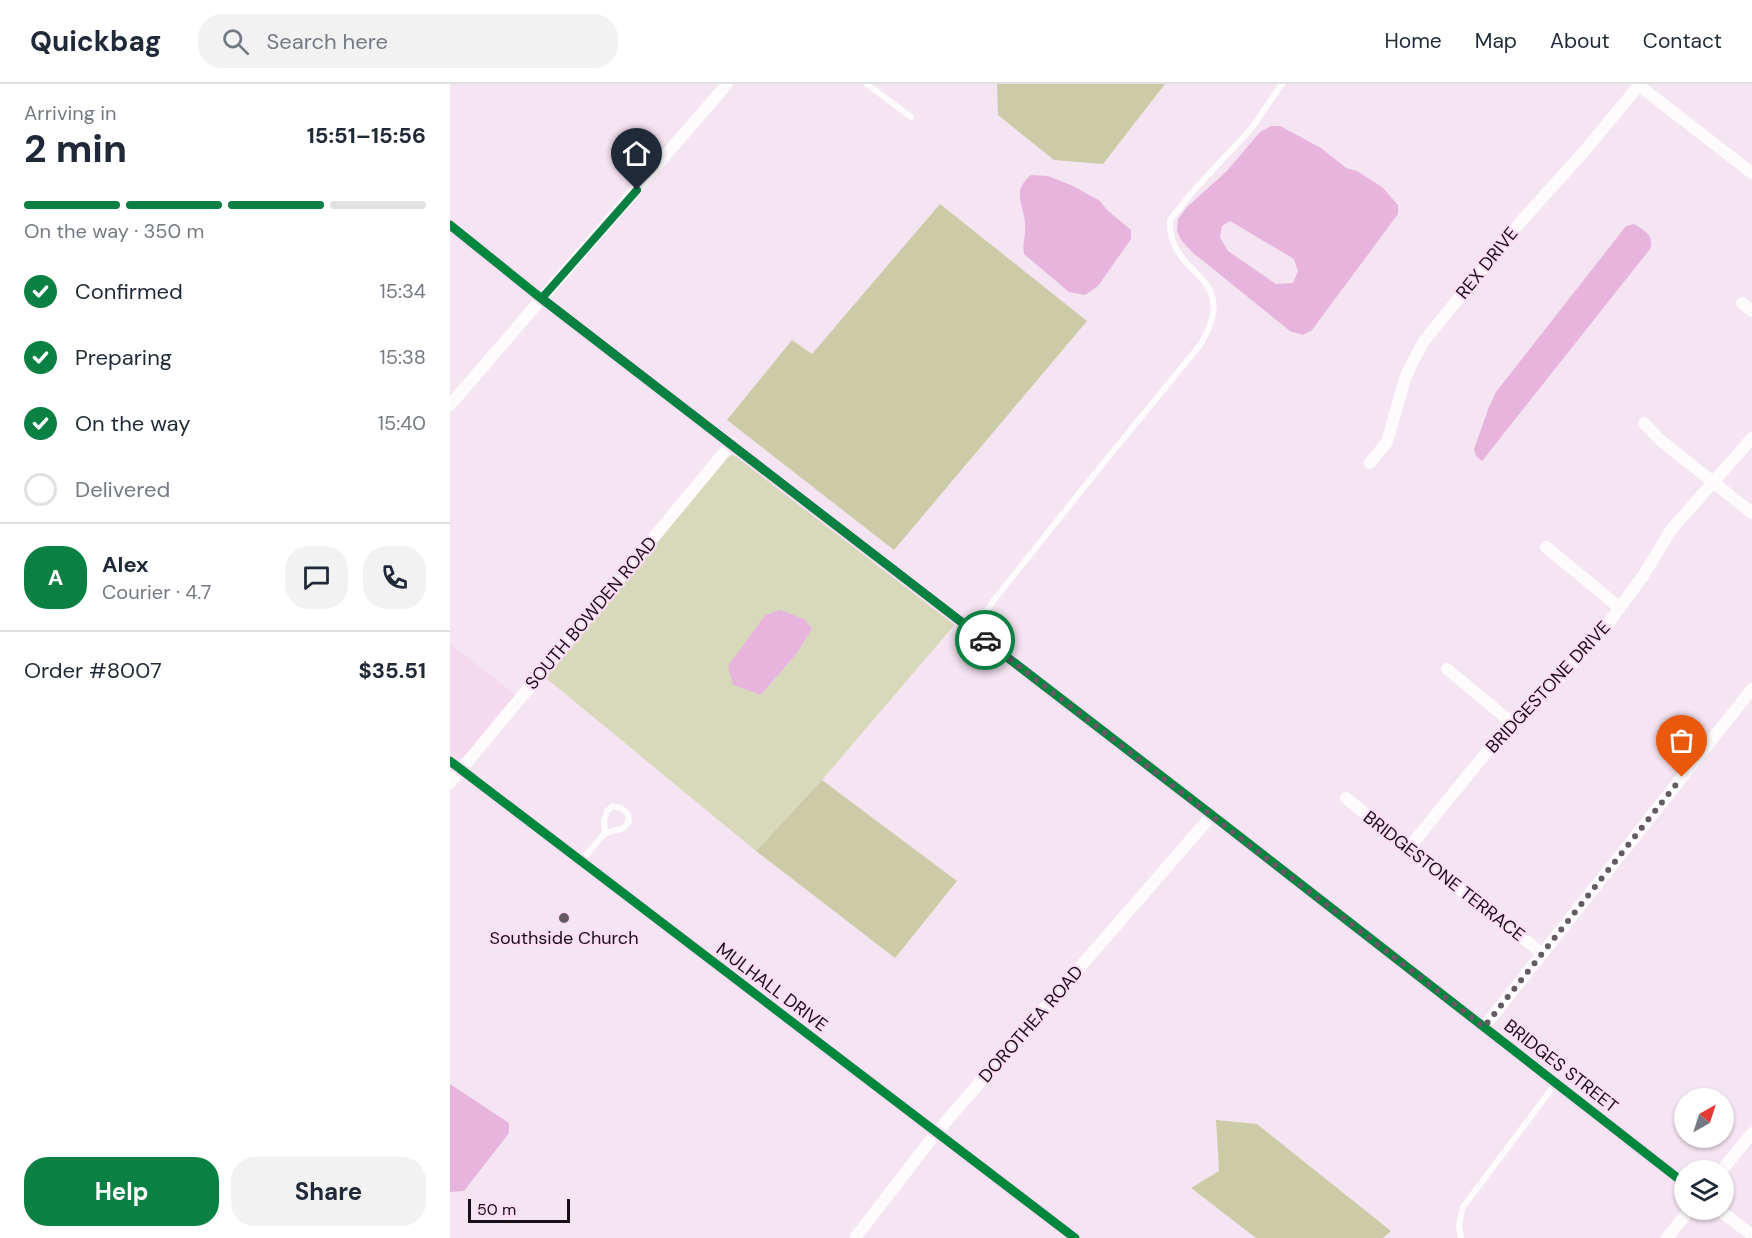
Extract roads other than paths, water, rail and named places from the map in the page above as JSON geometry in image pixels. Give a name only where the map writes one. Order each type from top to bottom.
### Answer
[{"type":"street","points":[[450,405],[727,84]]},
{"type":"street","points":[[1639,84],[1752,173]]},
{"type":"street","name":"REX DRIVE","points":[[1370,463],[1387,442],[1405,379],[1424,341],[1537,201],[1587,148],[1639,84]]},
{"type":"street","name":"BRIDGES STREET","points":[[450,225],[1674,1175]]},
{"type":"street","points":[[1742,303],[1752,311]]},
{"type":"street","points":[[1644,423],[1660,440],[1752,513]]},
{"type":"street","name":"BRIDGESTONE DRIVE","points":[[1408,849],[1511,722],[1556,682],[1601,633],[1643,576],[1671,530],[1752,438]]},
{"type":"street","name":"SOUTH BOWDEN ROAD","points":[[450,783],[732,443]]},
{"type":"street","points":[[1546,547],[1620,608]]},
{"type":"street","points":[[1447,669],[1511,722]]},
{"type":"street","points":[[1484,1027],[1752,689]]},
{"type":"street","name":"MULHALL DRIVE","points":[[450,762],[1075,1238]]},
{"type":"street","name":"BRIDGESTONE TERRACE","points":[[1346,798],[1542,953]]},
{"type":"street","name":"DOROTHEA ROAD","points":[[855,1238],[936,1133],[1212,815]]},
{"type":"street","points":[[1730,1160],[1752,1133]]},
{"type":"street","points":[[1667,1238],[1681,1220]]},
{"type":"street","points":[[1732,1220],[1752,1235]]},
{"type":"lane","points":[[867,84],[911,117]]},
{"type":"lane","points":[[973,630],[1001,591],[1200,345],[1211,327],[1214,307],[1210,289],[1178,254],[1171,241],[1170,220],[1194,189],[1251,129],[1282,84]]},
{"type":"lane","points":[[581,862],[605,833],[624,828],[629,821],[628,814],[621,808],[613,807],[607,811],[604,821],[605,833]]},
{"type":"lane","points":[[1461,1238],[1459,1226],[1463,1207],[1556,1083]]},
{"type":"place","name":"Southside Church","points":[[564,918]]}]
